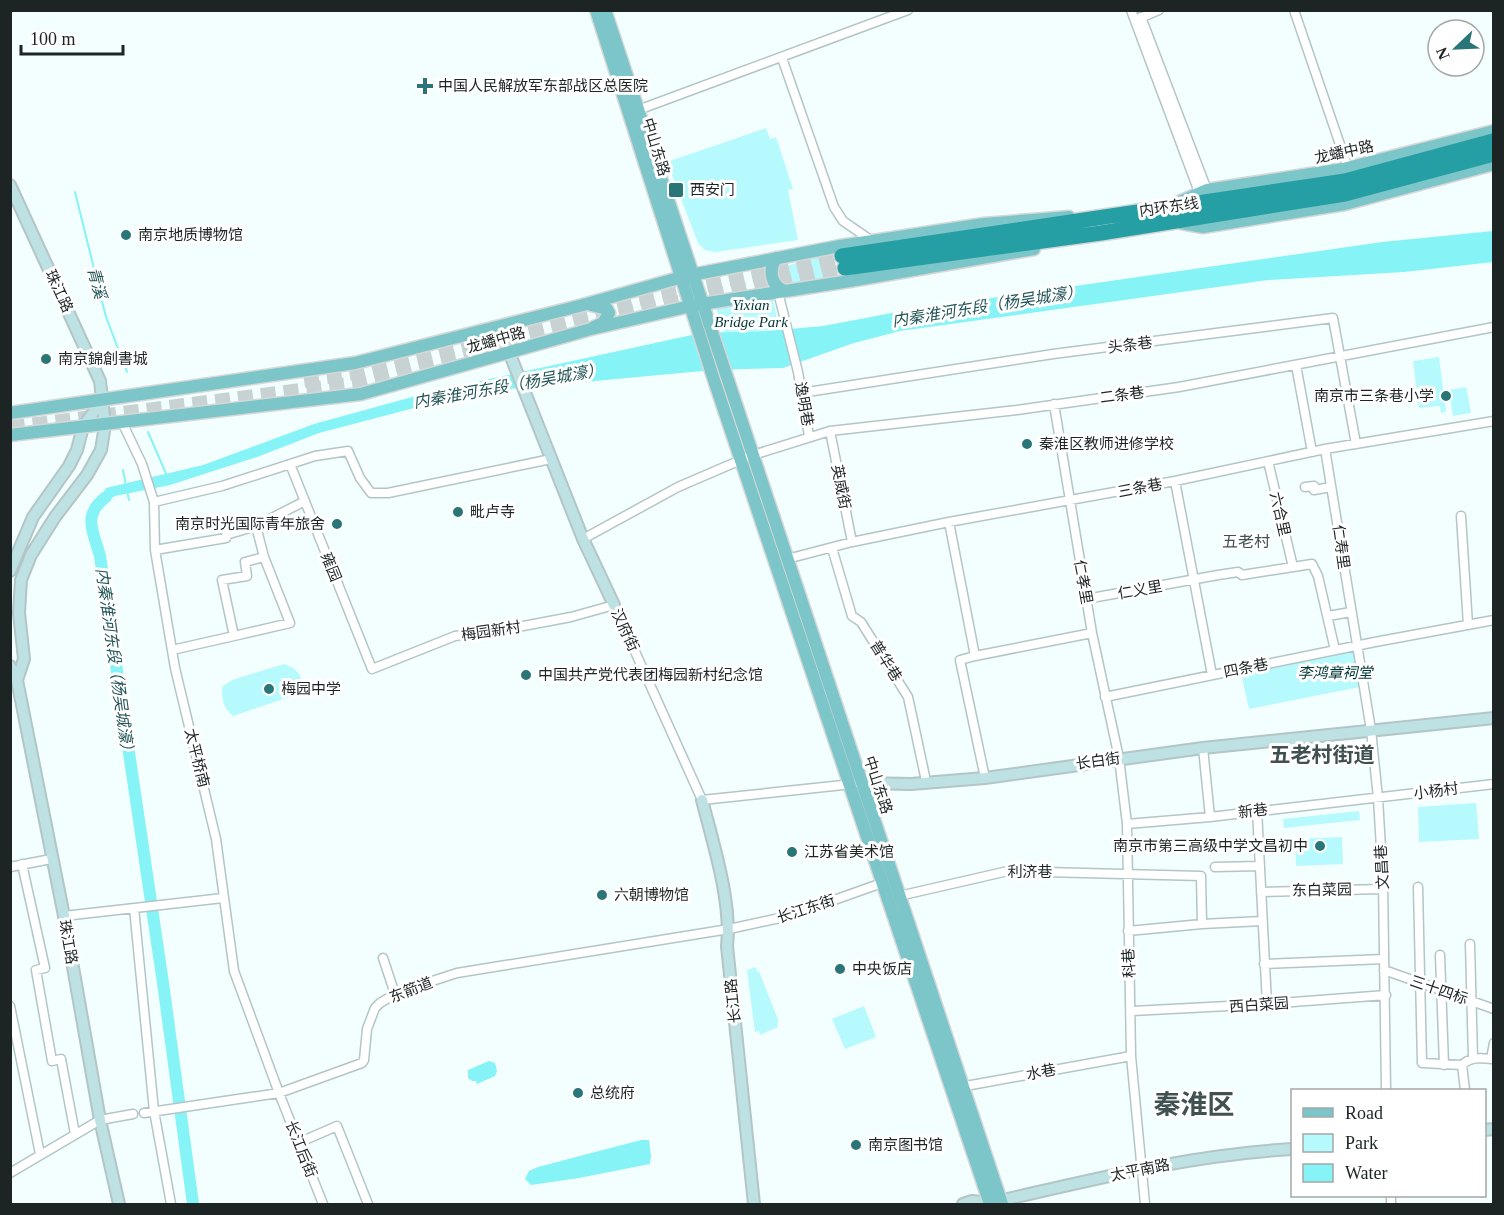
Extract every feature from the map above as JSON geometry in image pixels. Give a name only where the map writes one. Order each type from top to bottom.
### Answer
[{"type":"highway","name":"内环东线","points":[[1168,214],[1101,233],[843,262],[1112,215],[1168,214],[1345,194],[1493,138]]},
{"type":"main road","name":"中山东路","points":[[596,10],[687,276]]},
{"type":"main road","name":"中山东路","points":[[605,10],[638,110],[703,327],[856,783],[899,896],[994,1203]]},
{"type":"main road","name":"龙蟠中路","points":[[1168,214],[1203,191],[1348,168],[1493,138]]},
{"type":"main road","points":[[1168,214],[1203,227],[1345,204],[1494,164]]},
{"type":"main road","name":"珠江路","points":[[10,185],[100,381],[105,425],[101,450],[87,475],[55,517],[31,555],[21,580],[19,613],[24,659],[14,681]]},
{"type":"main road","name":"龙蟠中路","points":[[10,413],[355,363],[687,276],[776,258],[984,224],[1053,217],[1112,215]]},
{"type":"main road","name":"龙蟠中路","points":[[10,435],[361,394],[591,329],[696,305],[988,258],[1101,233]]},
{"type":"main road","points":[[776,258],[772,267],[773,279],[782,292]]},
{"type":"main road","points":[[583,305],[597,305],[607,309],[609,313],[603,323],[591,329]]},
{"type":"main road","name":"汉府街","points":[[509,352],[583,539],[614,605]]},
{"type":"main road","points":[[10,571],[33,517],[69,466],[77,450],[83,427],[102,400]]},
{"type":"main road","name":"中山东路","points":[[748,457],[787,559],[856,783],[882,883],[957,1088]]},
{"type":"main road","name":"珠江路","points":[[10,666],[64,916],[100,1120],[119,1204]]},
{"type":"main road","name":"长白街","points":[[856,783],[911,784],[985,778],[1203,748],[1494,718]]},
{"type":"main road","name":"长江路","points":[[702,800],[722,884],[729,929],[727,946],[754,1204]]},
{"type":"main road","name":"太平南路","points":[[963,1204],[972,1201],[994,1203],[1142,1168],[1240,1152],[1291,1149]]},
{"type":"street","points":[[638,110],[908,10]]},
{"type":"street","points":[[1131,10],[1138,19],[1203,191]]},
{"type":"street","points":[[1138,19],[1159,10]]},
{"type":"street","points":[[1294,10],[1348,168]]},
{"type":"street","points":[[782,58],[834,207],[843,221],[872,241]]},
{"type":"street","name":"逸明巷","points":[[782,292],[809,436]]},
{"type":"street","name":"头条巷","points":[[801,393],[1053,354],[1333,318],[1356,444]]},
{"type":"street","name":"二条巷","points":[[748,457],[830,431],[932,421],[1179,387],[1494,327]]},
{"type":"street","points":[[1296,365],[1312,452]]},
{"type":"street","name":"仁孝里","points":[[1054,404],[1092,633],[1119,758]]},
{"type":"street","name":"三条巷","points":[[787,559],[852,542],[949,522],[1069,502],[1325,449],[1494,421]]},
{"type":"street","name":"太平桥南","points":[[122,422],[141,464],[154,502],[155,550],[172,650],[216,839],[234,971],[279,1094]]},
{"type":"street","name":"英威街","points":[[830,431],[852,542]]},
{"type":"street","name":"仁寿里","points":[[1325,449],[1358,645]]},
{"type":"street","points":[[154,502],[222,486],[315,456],[348,451],[360,478],[371,493],[388,493],[551,459]]},
{"type":"street","points":[[583,539],[678,487],[748,457]]},
{"type":"street","name":"六合里","points":[[1268,461],[1293,567]]},
{"type":"street","name":"雍园","points":[[290,464],[372,669]]},
{"type":"street","points":[[1175,481],[1212,675]]},
{"type":"street","points":[[1305,488],[1314,486],[1314,490],[1331,487]]},
{"type":"street","points":[[155,550],[226,538],[226,535],[256,526],[305,501]]},
{"type":"street","points":[[1461,516],[1468,625]]},
{"type":"street","points":[[949,522],[975,656]]},
{"type":"street","points":[[172,650],[290,623],[264,557],[256,526]]},
{"type":"street","name":"普华巷","points":[[832,548],[852,616],[861,622],[907,694],[926,781]]},
{"type":"street","points":[[234,636],[222,580],[247,576],[245,562],[264,557]]},
{"type":"street","points":[[1293,567],[1312,564],[1318,576],[1335,650]]},
{"type":"street","name":"仁义里","points":[[1086,598],[1238,573],[1293,567]]},
{"type":"street","name":"梅园新村","points":[[372,669],[455,636],[571,617],[614,605]]},
{"type":"street","name":"汉府街","points":[[614,605],[702,800]]},
{"type":"street","points":[[1328,616],[1351,612]]},
{"type":"street","name":"四条巷","points":[[1105,697],[1358,645],[1494,620]]},
{"type":"street","points":[[985,778],[960,660],[1092,633]]},
{"type":"street","name":"文昌巷","points":[[1358,645],[1371,730],[1378,798],[1386,995],[1386,1089]]},
{"type":"street","points":[[1203,748],[1210,817]]},
{"type":"street","name":"科巷","points":[[1119,758],[1127,824],[1131,1056],[1145,1204]]},
{"type":"street","name":"长白街","points":[[702,800],[856,783]]},
{"type":"street","name":"小杨村","points":[[1378,798],[1494,784]]},
{"type":"street","name":"新巷","points":[[1127,824],[1378,798]]},
{"type":"street","points":[[1257,810],[1267,1004]]},
{"type":"street","points":[[10,867],[51,859]]},
{"type":"street","points":[[22,864],[45,968],[36,970],[52,1061],[61,1059],[75,1134]]},
{"type":"street","points":[[1215,867],[1260,866]]},
{"type":"street","name":"利济巷","points":[[899,896],[1008,871],[1201,876],[1202,924]]},
{"type":"street","name":"长江东街","points":[[729,929],[789,916],[882,883]]},
{"type":"street","points":[[1418,887],[1422,1063],[1462,1065],[1478,1057],[1492,1059],[1494,1043]]},
{"type":"street","name":"东白菜园","points":[[1261,892],[1383,889]]},
{"type":"street","points":[[64,916],[223,898]]},
{"type":"street","points":[[137,908],[154,1111],[171,1204]]},
{"type":"street","points":[[1128,931],[1263,921]]},
{"type":"street","name":"东箭道","points":[[144,1113],[279,1094],[362,1063],[370,1018],[380,1003],[395,994],[457,973],[729,929]]},
{"type":"street","points":[[1470,944],[1473,1059]]},
{"type":"street","points":[[1440,955],[1444,1065]]},
{"type":"street","points":[[383,958],[395,994]]},
{"type":"street","points":[[1264,964],[1384,959]]},
{"type":"street","name":"三十四标","points":[[1384,970],[1494,1009]]},
{"type":"street","name":"西白菜园","points":[[1132,1011],[1386,995]]},
{"type":"street","points":[[10,1006],[40,1154]]},
{"type":"street","name":"水巷","points":[[957,1088],[1131,1056]]},
{"type":"street","points":[[1462,1065],[1465,1089]]},
{"type":"street","name":"长江后街","points":[[279,1094],[323,1204]]},
{"type":"street","points":[[10,1173],[100,1120],[133,1114]]},
{"type":"street","points":[[298,1143],[337,1126],[368,1204]]},
{"type":"green space","points":[[766,128],[770,139],[776,137],[793,189],[788,190],[798,240],[715,252],[705,250],[698,243],[667,162]]},
{"type":"green space","points":[[832,252],[837,279],[789,284],[782,283],[778,277],[780,268]]},
{"type":"green space","name":"Yixian Bridge Park","points":[[772,293],[779,330],[724,332],[714,302]]},
{"type":"green space","points":[[1439,357],[1446,412],[1441,413],[1440,406],[1419,408],[1413,361]]},
{"type":"green space","points":[[1466,387],[1471,413],[1453,416],[1449,390]]},
{"type":"green space","name":"李鸿章祠堂","points":[[1354,650],[1360,687],[1249,709],[1241,673]]},
{"type":"green space","points":[[284,664],[298,672],[301,678],[303,688],[295,695],[233,716],[227,710],[222,696],[222,687],[232,680]]},
{"type":"green space","points":[[1476,803],[1479,839],[1419,842],[1418,807]]},
{"type":"green space","points":[[1359,811],[1360,820],[1284,828],[1283,819]]},
{"type":"green space","points":[[1342,837],[1343,864],[1296,866],[1295,839]]},
{"type":"green space","points":[[756,967],[779,1022],[778,1027],[760,1035],[759,1031],[755,1032],[747,970]]},
{"type":"green space","points":[[864,1006],[876,1037],[845,1049],[832,1019]]},
{"type":"water","points":[[1493,231],[1493,262],[1404,272],[1268,280],[900,331],[854,343],[783,368],[713,370],[509,389],[441,401],[319,433],[257,457],[170,485],[115,496],[94,508],[106,488],[203,465],[314,424],[434,391],[701,333],[823,326],[908,310],[1382,242]]},
{"type":"water","points":[[489,1061],[495,1063],[497,1071],[495,1076],[477,1084],[476,1081],[468,1078],[468,1070]]},
{"type":"water","points":[[641,1140],[649,1140],[650,1164],[531,1185],[525,1179],[529,1171],[538,1167]]},
{"type":"waterway","name":"青溪","points":[[75,192],[106,317],[127,372]]},
{"type":"waterway","name":"青溪","points":[[148,432],[167,476]]},
{"type":"waterway","points":[[123,470],[126,486]]},
{"type":"waterway","points":[[127,491],[129,500]]},
{"type":"waterway","name":"内秦淮河东段（杨吴城濠）","points":[[106,497],[94,510],[91,524],[100,556],[193,1204]]},
{"type":"tunnel","points":[[304,380],[358,372],[629,301],[842,256]]},
{"type":"tunnel","points":[[10,428],[359,383],[633,312],[845,268]]},
{"type":"place","name":"中国人民解放军东部战区总医院","points":[[425,86]]},
{"type":"place","name":"西安门","points":[[676,190]]},
{"type":"place","name":"南京地质博物馆","points":[[126,235]]},
{"type":"place","name":"南京錦創書城","points":[[46,359]]},
{"type":"place","name":"南京市三条巷小学","points":[[1446,396]]},
{"type":"place","name":"秦淮区教师进修学校","points":[[1027,444]]},
{"type":"place","name":"毗卢寺","points":[[458,512]]},
{"type":"place","name":"南京时光国际青年旅舍","points":[[337,524]]},
{"type":"place","name":"中国共产党代表团梅园新村纪念馆","points":[[526,675]]},
{"type":"place","name":"梅园中学","points":[[269,689]]},
{"type":"place","name":"南京市第三高级中学文昌初中","points":[[1320,846]]},
{"type":"place","name":"江苏省美术馆","points":[[792,852]]},
{"type":"place","name":"六朝博物馆","points":[[602,895]]},
{"type":"place","name":"中央饭店","points":[[840,969]]},
{"type":"place","name":"总统府","points":[[578,1093]]},
{"type":"place","name":"南京图书馆","points":[[856,1145]]},
{"type":"district","name":"五老村","points":[[1246,541]]},
{"type":"district","name":"五老村街道","points":[[1322,755]]},
{"type":"district","name":"秦淮区","points":[[1194,1105]]}]
